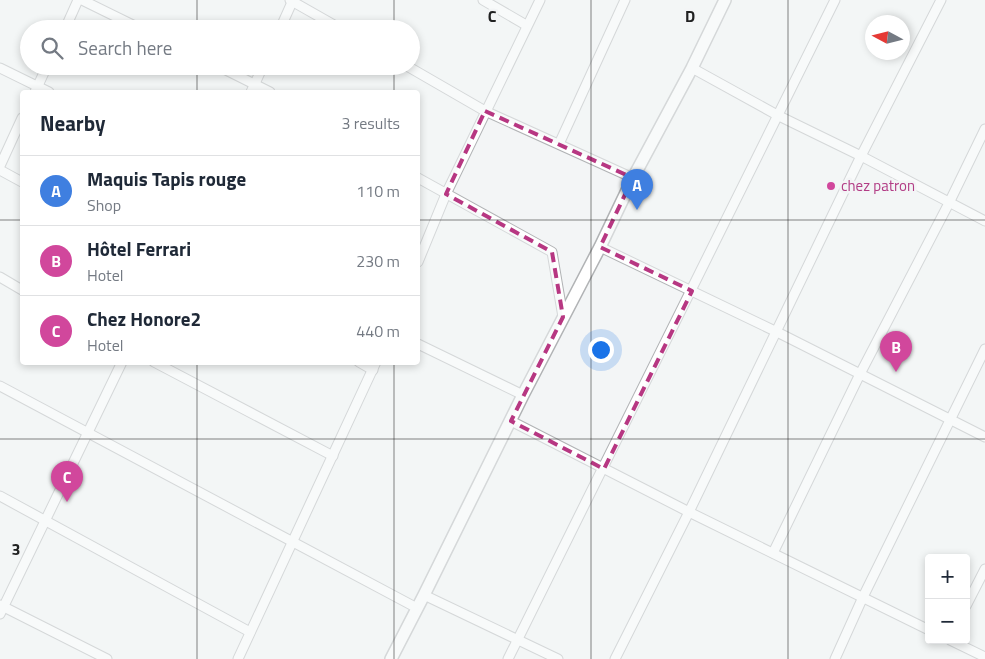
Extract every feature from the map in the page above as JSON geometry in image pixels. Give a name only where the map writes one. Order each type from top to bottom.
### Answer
[{"type":"street","points":[[69,20],[78,0]]},
{"type":"street","points":[[82,0],[123,20]]},
{"type":"street","points":[[284,20],[292,0],[326,20]]},
{"type":"street","points":[[483,0],[526,25]]},
{"type":"street","points":[[420,257],[446,194],[526,25],[540,0]]},
{"type":"street","points":[[559,144],[625,0]]},
{"type":"street","points":[[391,659],[522,395],[600,247],[633,178],[692,68],[725,0]]},
{"type":"street","points":[[508,659],[836,0]]},
{"type":"street","points":[[616,659],[690,512],[861,156],[942,0]]},
{"type":"street","points":[[0,68],[36,89],[43,75]]},
{"type":"street","points":[[692,68],[779,116],[985,220]]},
{"type":"street","points":[[420,74],[485,111],[633,178]]},
{"type":"street","points":[[232,75],[253,88],[259,75]]},
{"type":"street","points":[[0,166],[20,122]]},
{"type":"street","points":[[773,553],[860,374],[949,203],[985,129]]},
{"type":"street","points":[[0,170],[20,181]]},
{"type":"street","points":[[420,179],[552,252],[563,317]]},
{"type":"street","points":[[600,247],[777,332],[985,437]]},
{"type":"street","points":[[0,277],[20,289]]},
{"type":"street","points":[[420,345],[522,395]]},
{"type":"street","points":[[836,659],[949,420],[985,350]]},
{"type":"street","points":[[107,659],[1,608],[121,365]]},
{"type":"street","points":[[160,365],[333,456]]},
{"type":"street","points":[[238,659],[374,366]]},
{"type":"street","points":[[0,386],[417,608]]},
{"type":"street","points":[[510,421],[925,628]]},
{"type":"street","points":[[0,496],[250,632]]},
{"type":"street","points":[[970,599],[985,569]]},
{"type":"street","points":[[424,595],[558,659]]},
{"type":"street","points":[[958,644],[985,657]]},
{"type":"highlighted area","points":[[485,111],[633,178],[600,247],[692,291],[604,469],[511,421],[563,317],[552,252],[446,194]]},
{"type":"place","name":"chez patron","points":[[831,186]]},
{"type":"place","name":"Maquis Tapis rouge","points":[[637,210]]},
{"type":"place","name":"Hôtel Ferrari","points":[[896,372]]},
{"type":"place","name":"Chez Honore2","points":[[67,502]]}]
